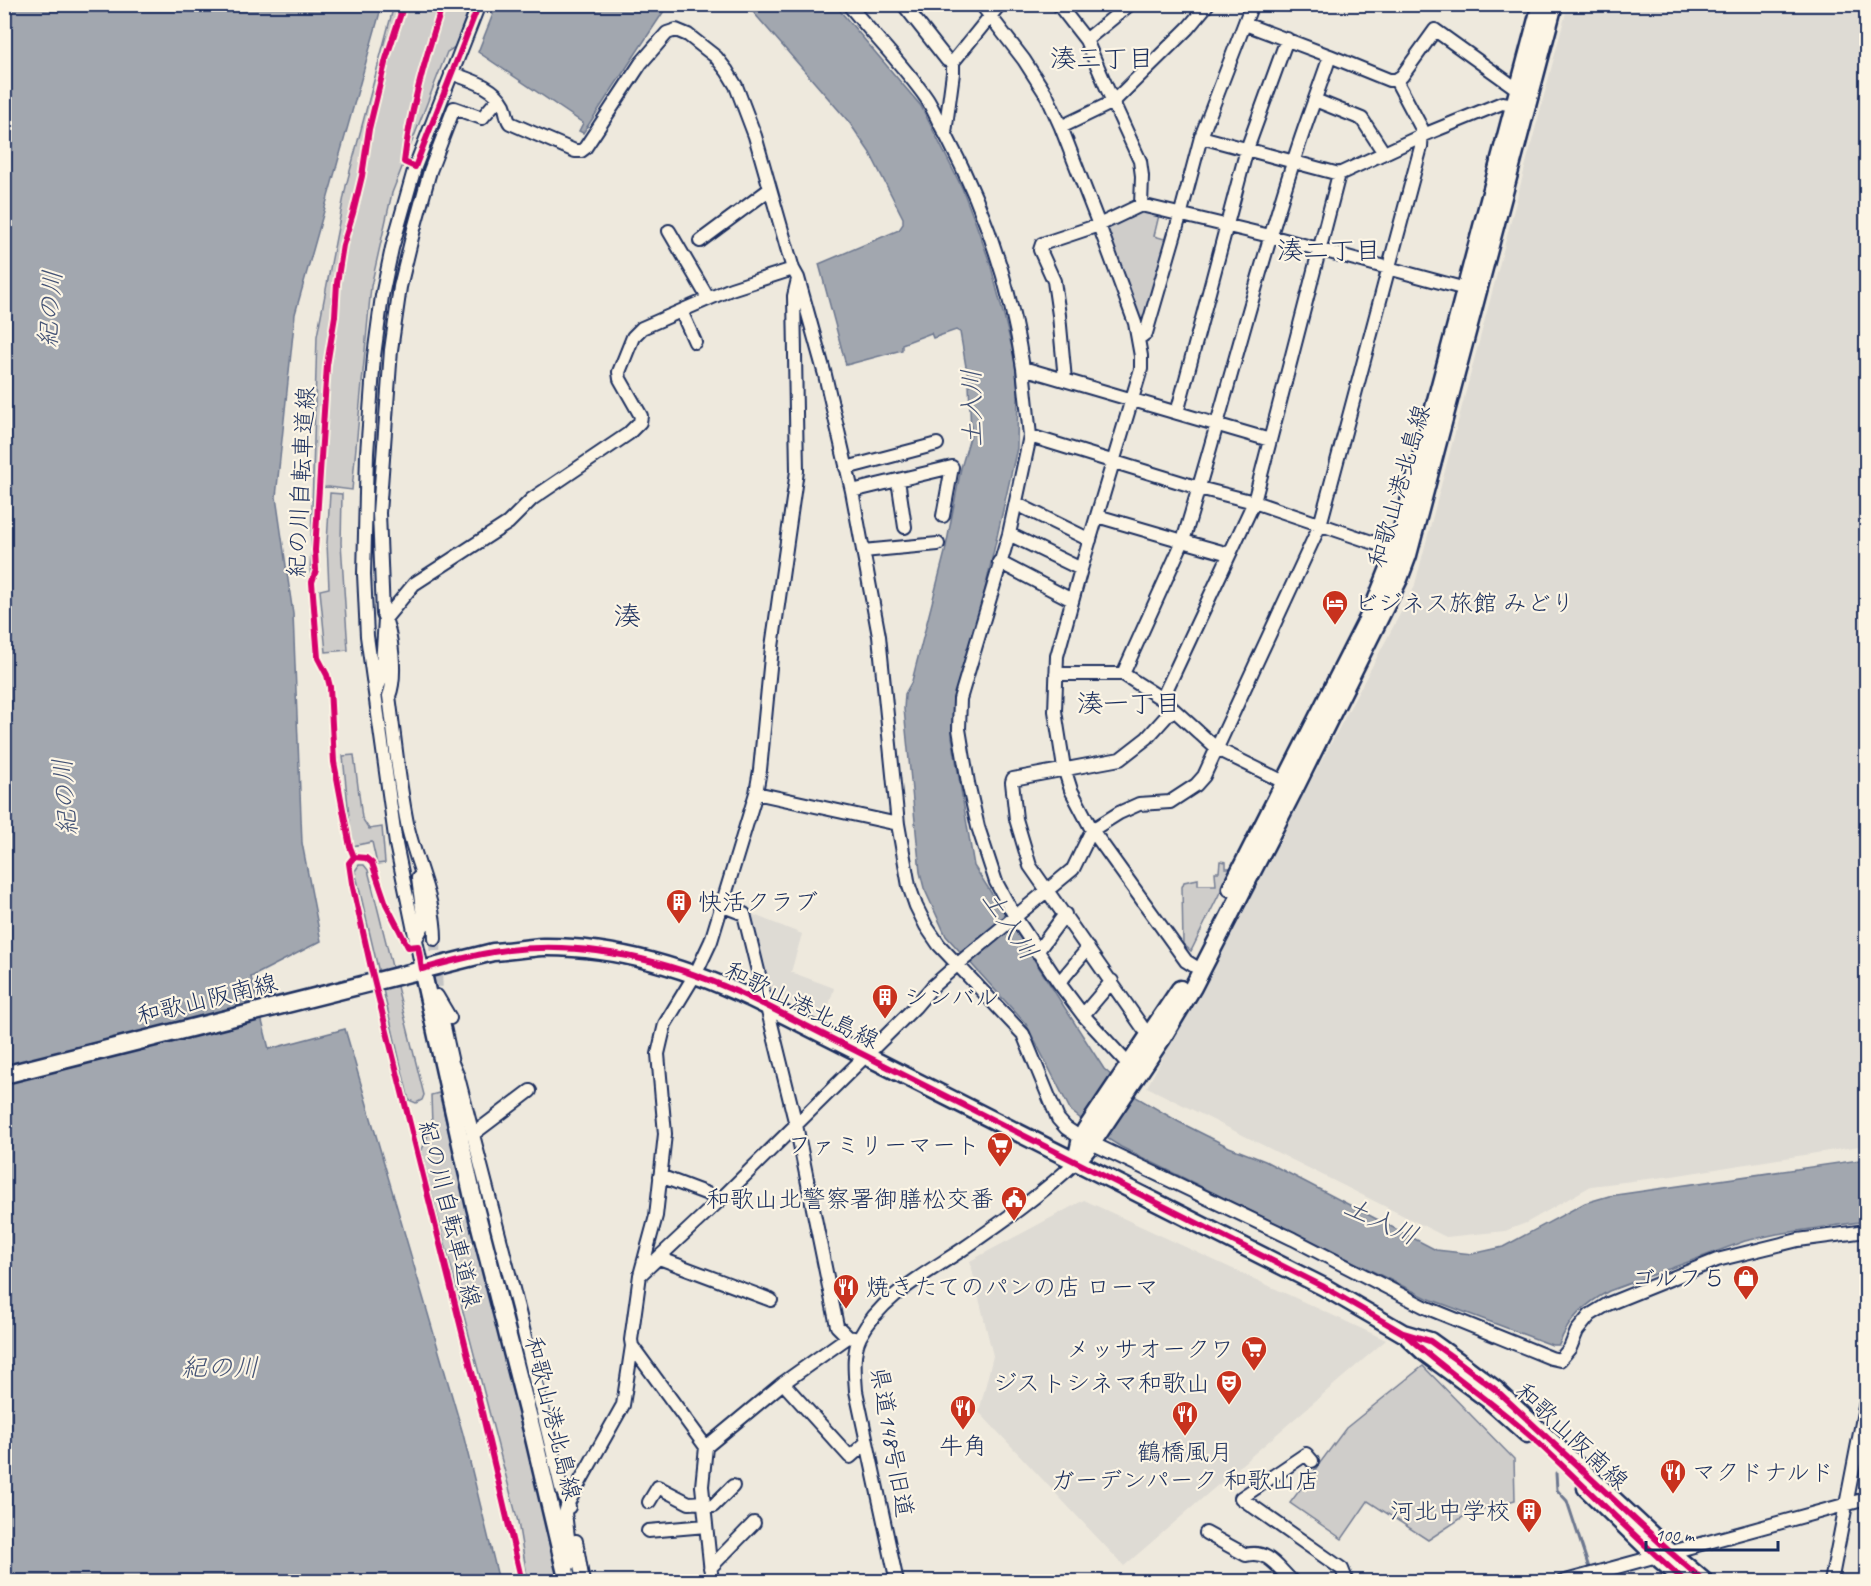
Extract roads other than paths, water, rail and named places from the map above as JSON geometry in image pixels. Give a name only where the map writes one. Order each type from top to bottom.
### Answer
[{"type":"main road","name":"和歌山港北島線","points":[[1523,99],[1541,4]]},
{"type":"main road","name":"和歌山港北島線","points":[[1127,1075],[1168,1029],[1290,785],[1374,606],[1402,553],[1523,99],[1554,4]]},
{"type":"main road","name":"和歌山港北島線","points":[[567,1576],[475,1207],[434,1001],[422,969],[493,952],[543,947],[607,952],[643,958],[732,988],[1076,1162],[1150,1034],[1197,969]]},
{"type":"main road","name":"和歌山阪南線","points":[[4,1075],[422,969]]},
{"type":"main road","name":"和歌山阪南線","points":[[1076,1162],[1324,1287],[1403,1333],[1424,1352],[1489,1400],[1663,1554],[1686,1581]]},
{"type":"main road","name":"和歌山阪南線","points":[[1663,1554],[1705,1581]]},
{"type":"street","points":[[422,969],[396,844],[367,636],[364,574],[367,453],[374,356],[382,296],[402,208],[415,167],[478,4]]},
{"type":"street","points":[[848,4],[927,100],[945,133],[972,192],[1015,318],[1030,436],[1017,504],[960,699],[959,729],[978,827],[996,882],[1013,919],[1127,1075]]},
{"type":"street","points":[[903,4],[947,60],[953,62]]},
{"type":"street","points":[[981,4],[1036,77],[1061,127],[1135,322],[1142,356],[1141,369],[1057,657],[1055,711],[1064,768],[1071,790],[1092,830],[1186,961],[1197,969]]},
{"type":"street","points":[[945,133],[954,73],[953,62],[1000,4]]},
{"type":"street","points":[[1058,4],[1086,40],[1140,161],[1141,205]]},
{"type":"street","points":[[1086,40],[1130,4]]},
{"type":"street","points":[[1061,127],[1113,102],[1188,28],[1208,4]]},
{"type":"street","points":[[1138,339],[1146,333],[1201,137],[1252,4]]},
{"type":"street","points":[[1245,24],[1389,80],[1396,80],[1402,76],[1435,30],[1523,99]]},
{"type":"street","points":[[451,73],[487,88],[499,98],[510,123],[575,151],[585,148],[641,63],[667,33],[676,30],[688,35],[716,57],[736,86],[755,136],[825,375],[852,491],[879,636],[898,824],[909,886],[926,926],[939,945],[960,962],[1018,1027],[1029,1045],[1058,1119],[1066,1128],[1089,1137],[1425,1307],[1560,1360],[1570,1348],[1583,1323],[1590,1315],[1608,1304],[1717,1260],[1798,1240],[1866,1232]]},
{"type":"street","points":[[1176,413],[1247,149],[1287,39]]},
{"type":"street","points":[[1123,674],[1183,541],[1218,425],[1270,236],[1293,161],[1330,56]]},
{"type":"street","points":[[640,1275],[722,1199],[933,986],[1047,888],[1073,869],[1092,830],[1119,813],[1139,804],[1170,802],[1196,785],[1204,776],[1320,525],[1421,147],[1422,129],[1396,80]]},
{"type":"street","points":[[416,939],[423,924],[417,862],[408,827],[395,746],[389,696],[394,685],[388,624],[383,614],[380,569],[379,513],[391,350],[400,287],[430,171],[454,108],[482,118],[499,98]]},
{"type":"street","points":[[1201,137],[1339,174],[1421,136],[1502,103],[1523,99]]},
{"type":"street","points":[[1315,100],[1362,119],[1384,153]]},
{"type":"street","points":[[1162,699],[1254,502],[1339,174]]},
{"type":"street","points":[[700,241],[770,189]]},
{"type":"street","points":[[1065,380],[1059,315],[1053,281],[1040,250],[1042,244],[1099,225],[1141,205],[1270,236],[1471,290]]},
{"type":"street","points":[[669,231],[708,298]]},
{"type":"street","points":[[374,695],[381,680],[385,619],[414,584],[508,523],[532,499],[636,428],[641,416],[620,379],[619,372],[633,337],[642,328],[708,298],[796,274]]},
{"type":"street","points":[[567,1576],[570,1561],[565,1513],[568,1503],[623,1405],[640,1275],[656,1216],[665,1134],[658,1054],[665,1024],[696,974],[711,941],[756,793],[772,647],[797,471],[794,296],[796,274]]},
{"type":"street","points":[[681,311],[695,342]]},
{"type":"street","points":[[1023,368],[1270,440]]},
{"type":"street","points":[[1030,436],[1199,488],[1254,502],[1402,553]]},
{"type":"street","points":[[846,468],[937,444]]},
{"type":"street","points":[[852,491],[952,467],[943,516]]},
{"type":"street","points":[[898,480],[905,527]]},
{"type":"street","points":[[1017,504],[1090,540]]},
{"type":"street","points":[[1097,516],[1229,554]]},
{"type":"street","points":[[1009,534],[1081,569]]},
{"type":"street","points":[[863,552],[938,544]]},
{"type":"street","points":[[999,562],[1072,600]]},
{"type":"street","points":[[1056,674],[1123,674],[1162,699],[1217,749],[1290,785]]},
{"type":"street","points":[[1150,1034],[1143,1028],[1030,866],[1016,819],[1012,782],[1013,779],[1064,768],[1120,759],[1147,738],[1173,709]]},
{"type":"street","points":[[756,793],[898,824]]},
{"type":"street","points":[[417,862],[423,874],[435,919],[435,939]]},
{"type":"street","points":[[706,1447],[783,1383],[854,1338],[837,1326],[796,1125],[744,914],[723,906]]},
{"type":"street","points":[[1037,952],[1065,914]]},
{"type":"street","points":[[1059,983],[1088,948]]},
{"type":"street","points":[[1083,1015],[1112,981]]},
{"type":"street","points":[[434,1001],[441,1013],[452,1063],[458,1077],[519,1312],[561,1487],[568,1503],[583,1581]]},
{"type":"street","points":[[472,1135],[530,1091]]},
{"type":"street","name":"県道148号旧道","points":[[897,1581],[856,1391],[854,1338],[884,1304],[966,1247],[1060,1177],[1076,1162]]},
{"type":"street","points":[[660,1176],[722,1199]]},
{"type":"street","points":[[659,1258],[771,1300]]},
{"type":"street","points":[[632,1346],[706,1447],[702,1486],[712,1581]]},
{"type":"street","points":[[783,1383],[850,1457],[867,1442]]},
{"type":"street","points":[[1831,1581],[1866,1402]]},
{"type":"street","points":[[1312,1461],[1306,1454],[1241,1498],[1342,1569],[1347,1581]]},
{"type":"street","points":[[649,1502],[658,1487],[689,1503],[713,1506],[733,1486]]},
{"type":"street","points":[[1562,1581],[1866,1498]]},
{"type":"street","points":[[710,1568],[754,1523]]},
{"type":"street","points":[[648,1531],[706,1526]]},
{"type":"street","points":[[1206,1533],[1246,1555],[1256,1553],[1265,1555],[1293,1581]]},
{"type":"water","points":[[497,4],[668,5],[583,133],[579,131],[583,123],[478,52]]},
{"type":"water","name":"紀の川","points":[[5,5],[382,5],[295,314],[276,497],[293,614],[302,843],[321,941],[251,977],[269,1049],[345,1029],[463,1434],[499,1581],[5,1582]]},
{"type":"water","name":"土入川","points":[[747,5],[835,5],[921,106],[962,188],[990,263],[1014,355],[1018,391],[1017,448],[981,607],[953,703],[952,737],[974,866],[1104,1069],[1136,1097],[1179,1122],[1229,1147],[1265,1161],[1436,1250],[1472,1254],[1503,1247],[1585,1203],[1609,1196],[1866,1159],[1866,1221],[1745,1241],[1609,1291],[1578,1313],[1567,1327],[1559,1345],[1552,1345],[1427,1298],[1121,1147],[1071,1111],[1026,1024],[946,936],[924,888],[920,872],[904,709],[905,694],[912,681],[945,552],[961,468],[971,434],[969,384],[960,332],[956,330],[933,338],[931,333],[902,344],[902,350],[846,365],[819,264],[899,230],[903,224],[903,218],[870,153],[849,122]]},
{"type":"waterway","points":[[1556,1473],[1557,1490],[1567,1501],[1590,1571]]},
{"type":"tunnel","points":[[435,939],[437,996]]},
{"type":"place","name":"ビジネス旅館 みどり","points":[[1335,626]]},
{"type":"place","name":"快活クラブ","points":[[679,925]]},
{"type":"place","name":"シンバル","points":[[885,1020]]},
{"type":"place","name":"ファミリーマート","points":[[1000,1168]]},
{"type":"place","name":"和歌山北警察署御膳松交番","points":[[1014,1222]]},
{"type":"place","name":"ゴルフ５","points":[[1746,1301]]},
{"type":"place","name":"焼きたてのパンの店 ローマ","points":[[846,1310]]},
{"type":"place","name":"メッサオークワ","points":[[1254,1372]]},
{"type":"place","name":"ジストシネマ和歌山","points":[[1229,1406]]},
{"type":"place","name":"牛角","points":[[963,1431]]},
{"type":"place","name":"鶴橋風月 ガーデンパーク 和歌山店","points":[[1185,1437]]},
{"type":"place","name":"マクドナルド","points":[[1673,1495]]},
{"type":"place","name":"河北中学校","points":[[1529,1534]]},
{"type":"district","name":"湊三丁目","points":[[1102,58]]},
{"type":"district","name":"湊二丁目","points":[[1329,250]]},
{"type":"district","name":"湊","points":[[627,616]]},
{"type":"district","name":"湊一丁目","points":[[1129,703]]}]
